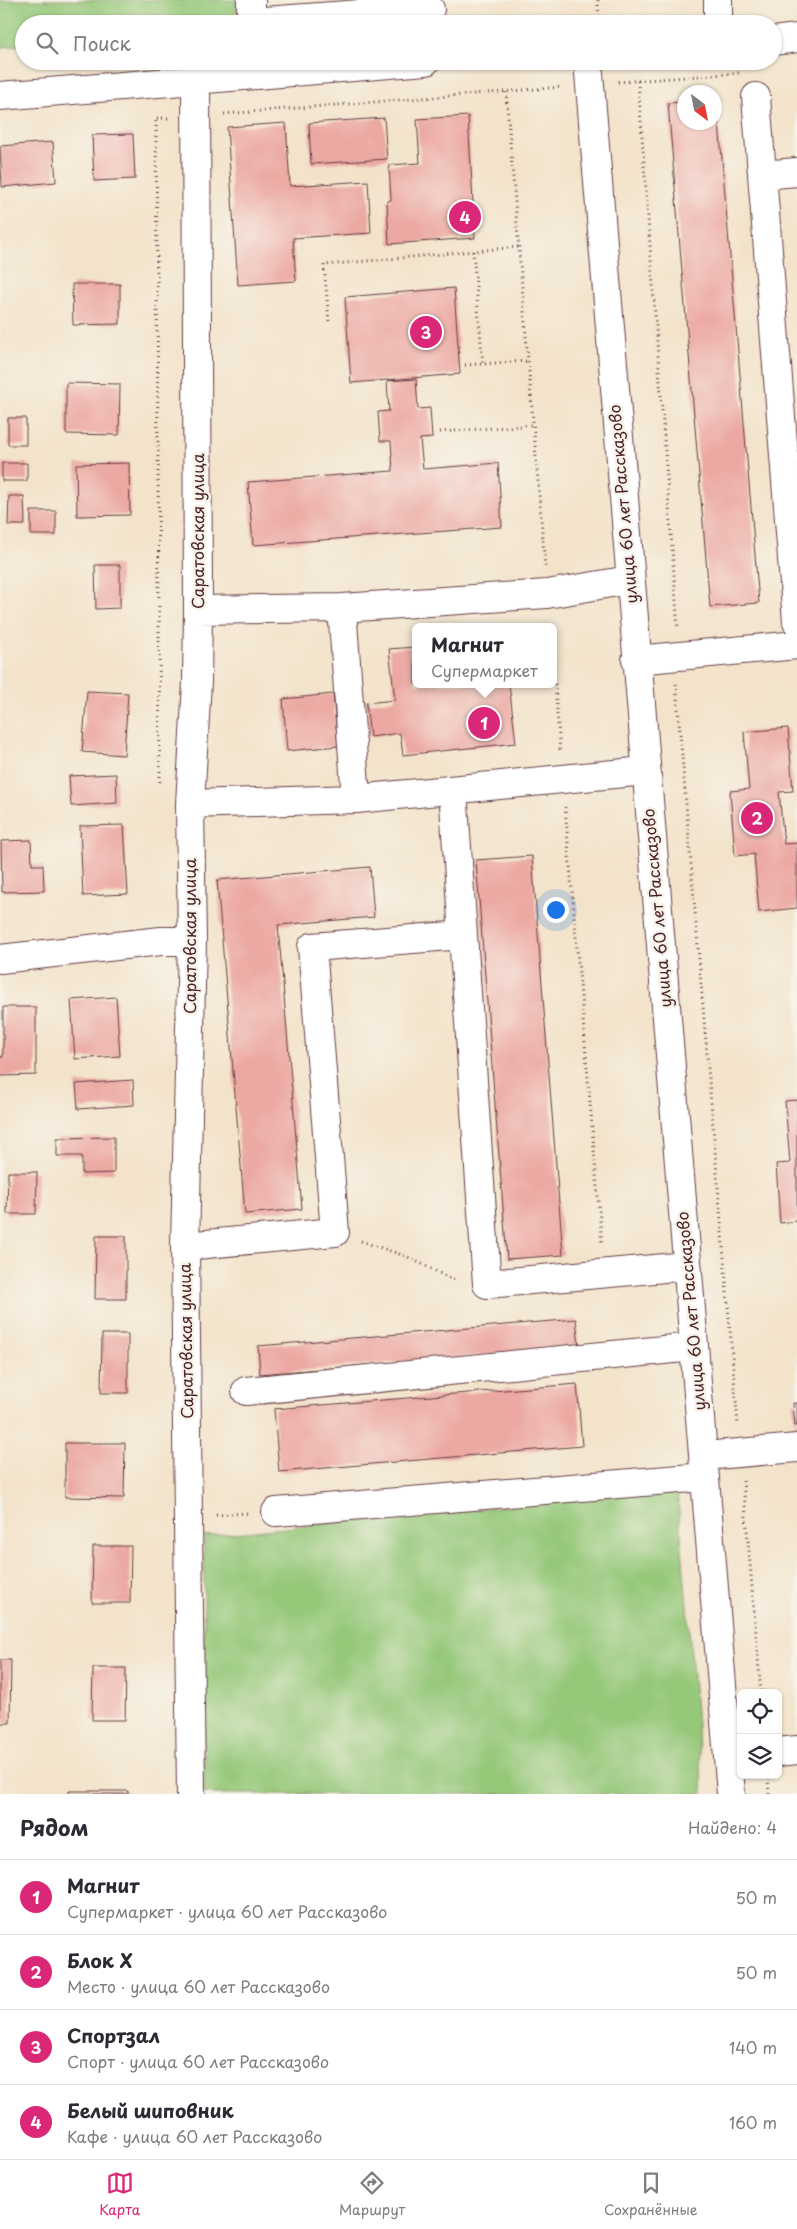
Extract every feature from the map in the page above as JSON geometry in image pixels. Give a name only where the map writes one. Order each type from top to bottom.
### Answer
[{"type":"street","points":[[251,0],[251,15]]},
{"type":"street","points":[[718,0],[718,15]]},
{"type":"street","points":[[366,15],[431,11]]},
{"type":"street","points":[[782,40],[797,38]]},
{"type":"street","points":[[0,96],[304,70]]},
{"type":"street","name":"улица 60 лет Рассказово","points":[[589,73],[629,580],[704,1466],[735,1754],[731,1794]]},
{"type":"street","name":"Саратовская улица","points":[[191,1794],[185,1246],[192,941],[190,804],[197,682],[198,610],[196,78]]},
{"type":"street","points":[[756,97],[762,175],[789,414],[797,622]]},
{"type":"street","points":[[762,175],[797,172]]},
{"type":"street","points":[[198,610],[342,608],[547,594],[629,580]]},
{"type":"street","points":[[342,608],[356,799]]},
{"type":"street","points":[[636,660],[797,645]]},
{"type":"street","points":[[190,804],[356,799],[645,771]]},
{"type":"street","points":[[454,790],[486,1284],[605,1275],[687,1266]]},
{"type":"street","points":[[185,1246],[335,1232],[312,947],[463,935]]},
{"type":"street","points":[[0,959],[161,941],[192,941]]},
{"type":"street","points":[[246,1390],[694,1347]]},
{"type":"street","points":[[276,1512],[704,1466],[741,1454],[797,1448]]},
{"type":"street","points":[[782,1752],[797,1750]]},
{"type":"path","points":[[598,0],[599,15]]},
{"type":"path","points":[[197,117],[506,92],[589,73],[638,81],[744,72]]},
{"type":"path","points":[[638,81],[679,639],[674,657],[761,1689]]},
{"type":"path","points":[[506,92],[547,594]]},
{"type":"path","points":[[329,321],[324,265],[518,247]]},
{"type":"path","points":[[473,252],[483,365]]},
{"type":"path","points":[[465,366],[528,361]]},
{"type":"path","points":[[440,432],[533,424]]},
{"type":"path","points":[[555,688],[605,1275]]},
{"type":"path","points":[[335,1232],[408,1257],[451,1279],[486,1284]]},
{"type":"path","points":[[188,1516],[276,1512]]},
{"type":"path","points":[[768,1779],[769,1794]]},
{"type":"green space","points":[[0,0],[236,0],[237,15],[15,15],[15,46],[0,47]]},
{"type":"green space","points":[[677,1489],[703,1794],[204,1794],[204,1536]]},
{"type":"building","points":[[677,102],[677,130],[720,130],[759,603],[710,607],[668,103]]},
{"type":"building","points":[[468,116],[475,238],[389,244],[387,201],[391,200],[389,165],[420,163],[417,119]]},
{"type":"building","points":[[384,118],[387,159],[311,164],[309,123]]},
{"type":"building","points":[[286,123],[290,186],[368,181],[371,233],[293,238],[296,281],[238,285],[227,127]]},
{"type":"building","points":[[133,134],[135,179],[94,181],[92,135]]},
{"type":"building","points":[[53,142],[56,182],[2,187],[0,146]]},
{"type":"building","points":[[72,284],[120,284],[120,324],[73,325]]},
{"type":"building","points":[[454,288],[460,374],[351,383],[345,297]]},
{"type":"building","points":[[416,379],[418,409],[430,408],[432,438],[420,439],[423,469],[498,463],[502,527],[253,545],[248,482],[393,471],[391,441],[380,441],[378,412],[389,411],[387,381]]},
{"type":"building","points":[[66,383],[120,384],[119,435],[66,434]]},
{"type":"building","points":[[8,418],[26,418],[26,445],[8,445]]},
{"type":"building","points":[[2,463],[27,463],[27,481],[2,481]]},
{"type":"building","points":[[129,463],[130,515],[77,516],[76,464]]},
{"type":"building","points":[[9,496],[24,496],[25,525],[8,525]]},
{"type":"building","points":[[31,511],[56,511],[56,535],[31,535]]},
{"type":"building","points":[[95,565],[120,565],[120,608],[96,609]]},
{"type":"building","points":[[412,647],[412,688],[509,688],[516,743],[403,755],[400,733],[370,737],[366,703],[395,700],[389,649]]},
{"type":"building","points":[[87,691],[128,693],[124,755],[82,752]]},
{"type":"building","points":[[333,694],[338,746],[287,751],[283,699]]},
{"type":"building","points":[[788,728],[793,791],[779,792],[784,844],[797,843],[797,908],[759,912],[754,854],[735,856],[730,791],[749,789],[744,732]]},
{"type":"building","points":[[116,774],[117,803],[71,806],[69,776]]},
{"type":"building","points":[[124,825],[128,894],[83,896],[80,826]]},
{"type":"building","points":[[31,840],[32,865],[43,865],[44,891],[2,892],[1,841]]},
{"type":"building","points":[[532,856],[563,1255],[507,1259],[476,860]]},
{"type":"building","points":[[370,867],[374,917],[278,925],[302,1209],[245,1214],[217,880]]},
{"type":"building","points":[[116,997],[120,1056],[75,1059],[71,1000]]},
{"type":"building","points":[[3,1007],[36,1007],[36,1075],[0,1076],[0,1057],[3,1057]]},
{"type":"building","points":[[133,1080],[134,1105],[78,1109],[76,1084]]},
{"type":"building","points":[[797,1100],[797,1221],[780,1223],[776,1164],[790,1163],[785,1101]]},
{"type":"building","points":[[114,1137],[114,1173],[82,1174],[82,1156],[57,1156],[57,1138]]},
{"type":"building","points":[[8,1172],[37,1172],[36,1214],[7,1214]]},
{"type":"building","points":[[96,1236],[126,1236],[126,1299],[95,1299]]},
{"type":"building","points":[[576,1319],[579,1347],[260,1374],[258,1346]]},
{"type":"building","points":[[102,1334],[128,1334],[128,1393],[101,1393]]},
{"type":"building","points":[[577,1384],[582,1446],[279,1472],[274,1409]]},
{"type":"building","points":[[793,1403],[797,1403],[797,1426],[795,1426]]},
{"type":"building","points":[[65,1443],[125,1443],[124,1498],[65,1497]]},
{"type":"building","points":[[93,1546],[131,1546],[130,1603],[92,1603]]},
{"type":"building","points":[[0,1660],[11,1660],[10,1723],[0,1723]]},
{"type":"building","points":[[93,1668],[126,1668],[125,1720],[92,1720]]},
{"type":"building","points":[[69,1791],[128,1791],[128,1794],[69,1794]]},
{"type":"place","name":"Белый шиповник","points":[[465,217]]},
{"type":"place","name":"Спортзал","points":[[426,332]]},
{"type":"place","name":"Магнит","points":[[484,723]]},
{"type":"place","name":"Блок Х","points":[[757,818]]}]
